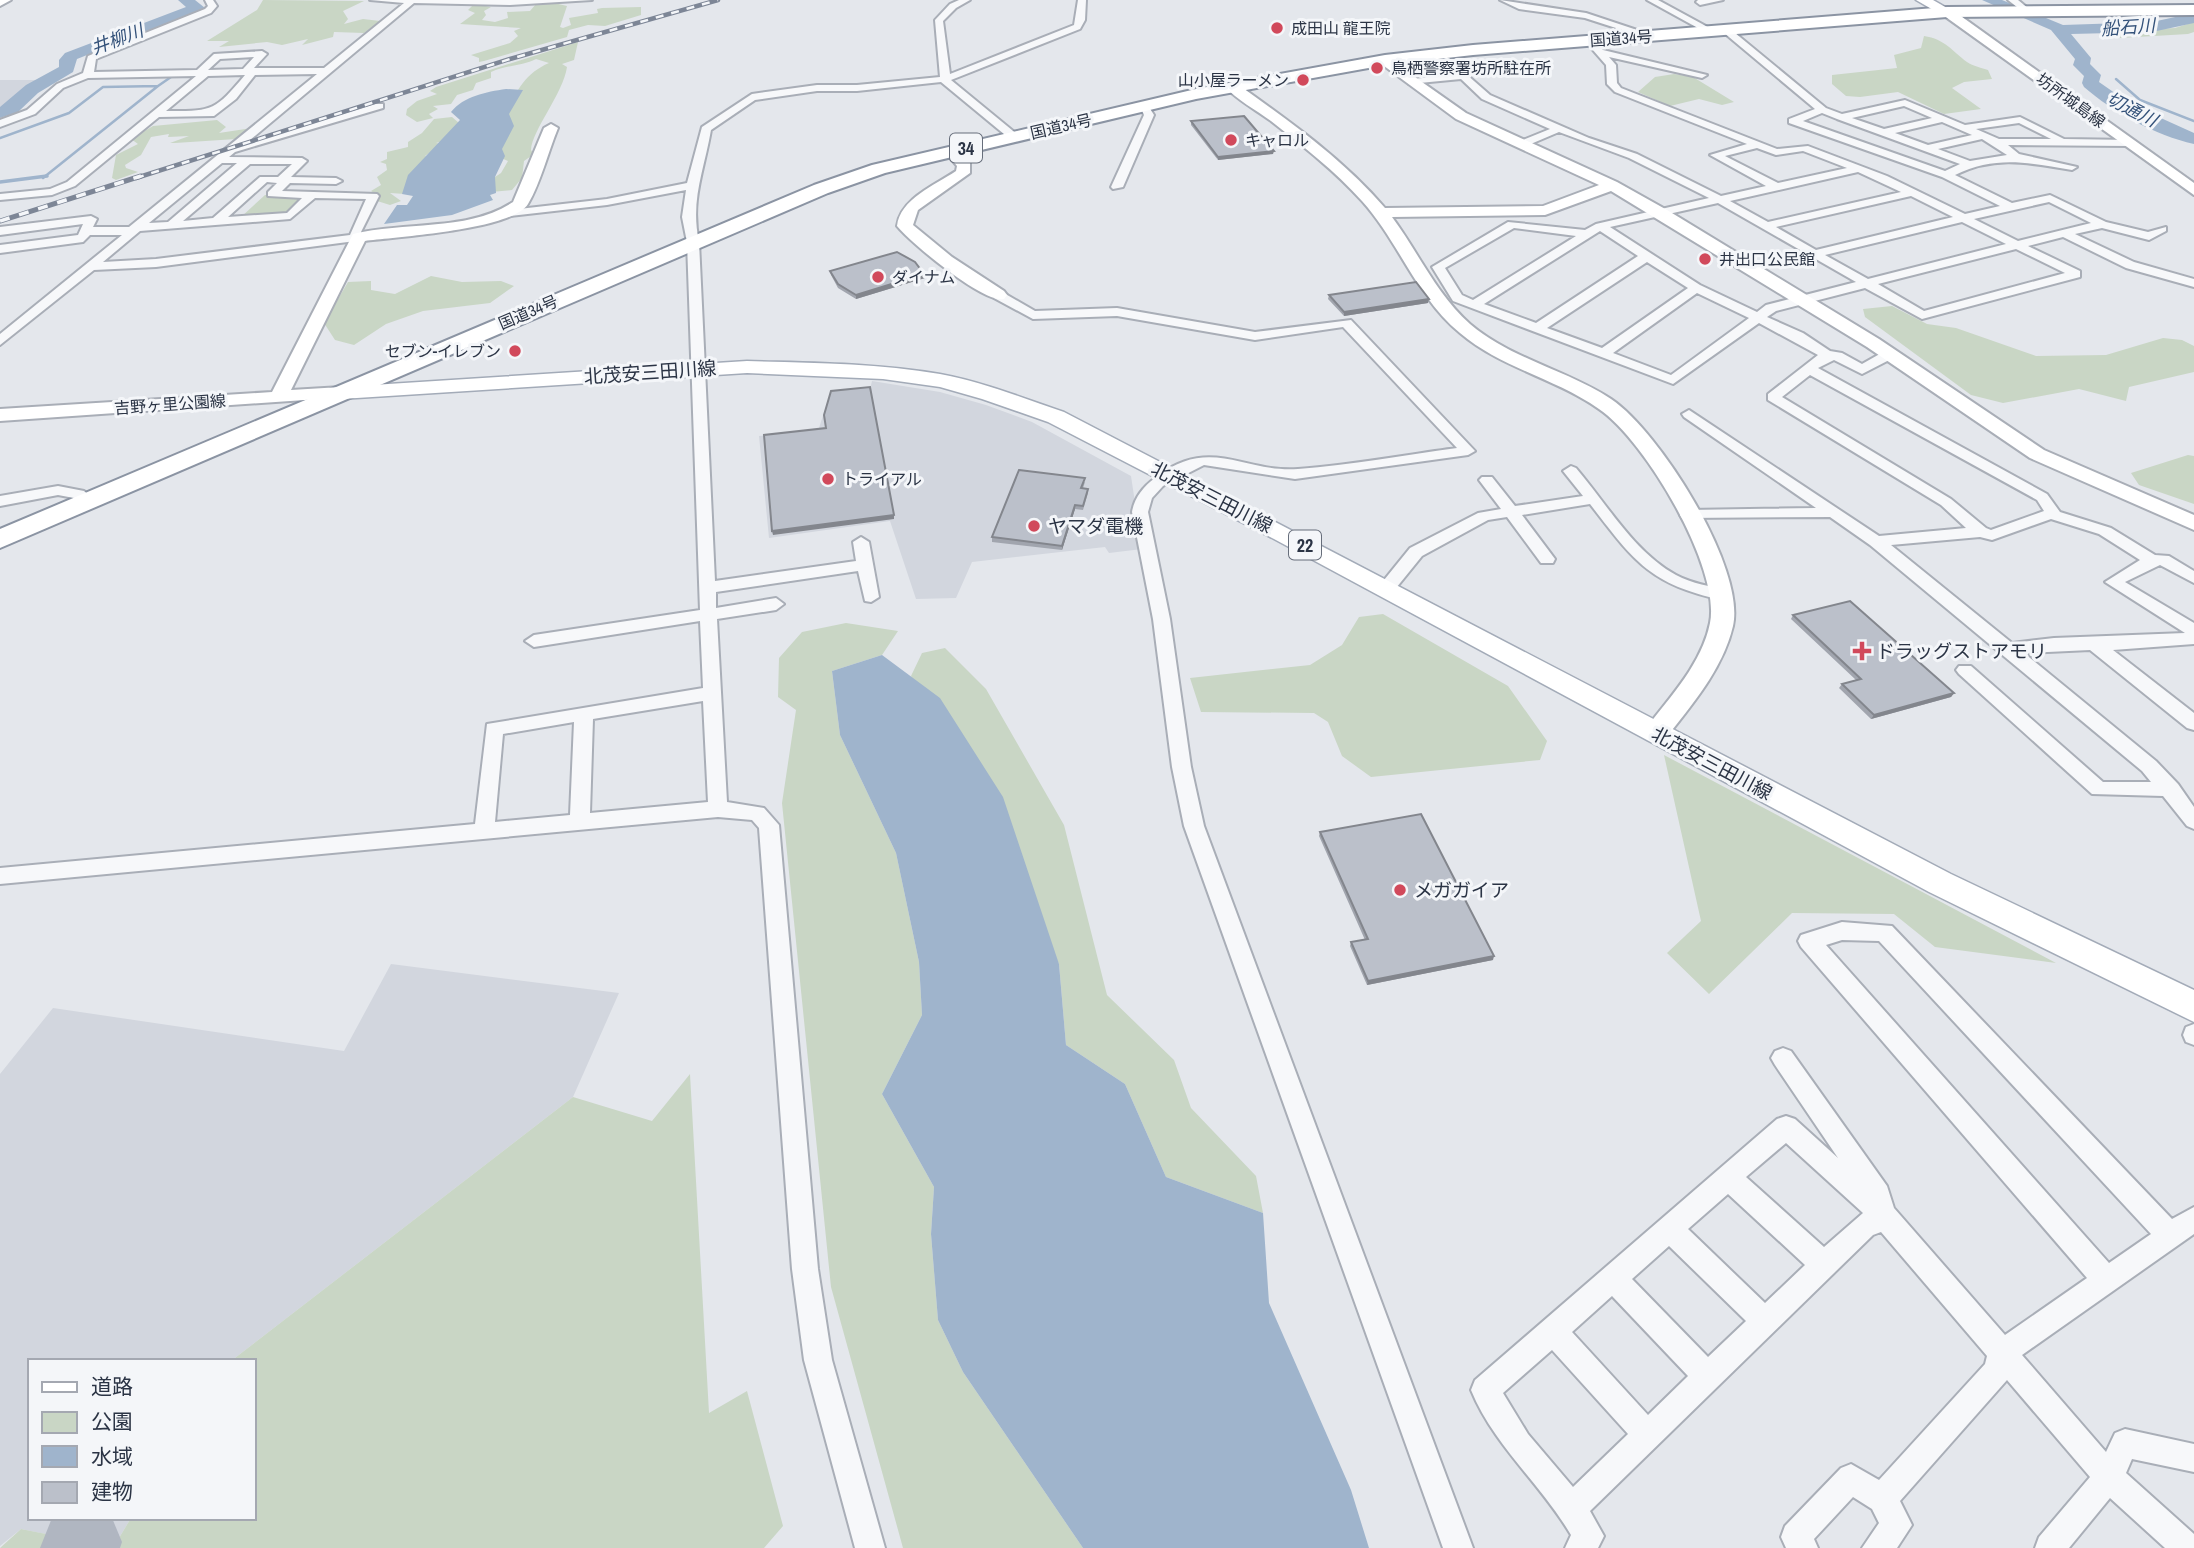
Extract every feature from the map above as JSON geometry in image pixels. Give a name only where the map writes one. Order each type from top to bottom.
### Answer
[{"type":"highway","name":"国道34号","points":[[0,539],[88,501],[277,408],[341,393],[693,242],[821,189],[879,169],[1231,86],[1385,60],[1595,46],[1650,36],[1947,12],[2010,4],[2194,10]]},
{"type":"main road","points":[[1923,0],[1947,12]]},
{"type":"main road","name":"北茂安三田川線","points":[[341,393],[695,369],[811,368],[883,373],[941,381],[990,394],[1056,417],[1940,883],[2194,1007]]},
{"type":"street","points":[[87,75],[92,67],[91,58],[208,11],[213,6],[209,0]]},
{"type":"street","points":[[374,0],[589,0]]},
{"type":"street","points":[[966,0],[953,6],[939,20],[945,79],[950,86],[1014,137]]},
{"type":"street","points":[[718,809],[695,369],[693,242],[688,217],[692,185],[706,129],[752,97],[817,88],[857,88],[945,79],[1077,27],[1081,20],[1082,0]]},
{"type":"street","points":[[1504,0],[1522,7],[1586,16],[1650,36]]},
{"type":"street","points":[[1651,0],[1718,30],[1822,110],[1969,164]]},
{"type":"street","points":[[1700,2],[1719,0]]},
{"type":"street","points":[[0,341],[410,2]]},
{"type":"street","name":"坊所城島線","points":[[1947,12],[2194,190]]},
{"type":"street","points":[[1595,46],[1702,75]]},
{"type":"street","points":[[1412,82],[1463,76],[1486,97],[1558,129],[1633,156],[1720,200],[1922,315],[2076,274],[1914,192],[1859,169],[1804,148],[1776,152],[1618,90],[1612,84],[1611,65],[1595,46]]},
{"type":"street","points":[[0,197],[52,192],[71,184],[158,114],[218,56],[262,54],[232,97],[210,114],[158,114]]},
{"type":"street","points":[[1385,60],[1461,116],[1612,185],[1661,213],[1889,354],[2037,454],[2194,523]]},
{"type":"street","points":[[0,124],[31,112],[60,86],[87,75],[326,71]]},
{"type":"street","points":[[1231,86],[1305,140],[1381,213],[1444,306],[1466,330],[1508,354],[1582,389],[1624,418],[1647,443],[1720,579],[1724,610],[1713,648],[1682,699],[1656,733]]},
{"type":"street","points":[[1841,117],[1905,103],[1998,142],[2016,157]]},
{"type":"street","points":[[222,156],[379,106]]},
{"type":"street","points":[[1117,187],[1149,115],[1143,106]]},
{"type":"street","points":[[1822,110],[1793,121],[1946,175],[2011,206]]},
{"type":"street","points":[[1885,132],[1943,119]]},
{"type":"street","points":[[1964,128],[2020,120],[2065,142]]},
{"type":"street","points":[[510,213],[520,204],[551,128]]},
{"type":"street","points":[[1522,144],[1558,129]]},
{"type":"street","points":[[1929,149],[1983,136]]},
{"type":"street","points":[[1998,142],[2131,143]]},
{"type":"street","points":[[1758,145],[1715,155],[1777,187]]},
{"type":"street","points":[[952,152],[965,165],[963,173],[912,207],[906,214],[905,226],[946,261],[998,295],[1033,315],[1117,312],[1255,336],[1346,323],[1468,451],[1296,474],[1203,460],[1190,463],[1150,486],[1139,508],[1163,624],[1180,775],[1194,826],[1458,1548]]},
{"type":"street","points":[[222,156],[248,160],[302,161],[272,194],[373,195],[355,233],[359,237]]},
{"type":"street","points":[[1946,175],[1969,164],[2016,157],[2072,167]]},
{"type":"street","points":[[171,225],[248,160]]},
{"type":"street","points":[[1475,304],[1600,226],[1859,169]]},
{"type":"street","points":[[216,222],[264,179],[336,181]]},
{"type":"street","points":[[91,266],[146,264],[359,237],[488,219],[510,213],[607,202],[692,185]]},
{"type":"street","points":[[1381,213],[1426,210],[1545,210],[1612,185]]},
{"type":"street","points":[[1766,226],[1914,192]]},
{"type":"street","points":[[208,194],[247,195]]},
{"type":"street","points":[[86,231],[133,230],[290,216],[312,195]]},
{"type":"street","points":[[1813,254],[2050,198],[2102,224],[2149,236],[2162,229]]},
{"type":"street","points":[[0,231],[91,219],[83,238],[0,249]]},
{"type":"street","points":[[1586,234],[1512,224],[1438,267],[1457,298],[1673,380],[1771,307],[2102,224]]},
{"type":"street","points":[[1600,226],[1696,288],[1798,336],[1827,355],[1837,356],[1862,370],[1889,354]]},
{"type":"street","points":[[2064,233],[2130,265],[2194,283]]},
{"type":"street","points":[[277,408],[359,237]]},
{"type":"street","points":[[1539,327],[1647,256]]},
{"type":"street","points":[[1604,353],[1696,288]]},
{"type":"street","points":[[1827,355],[1773,397],[1946,502],[1980,532]]},
{"type":"street","points":[[1809,369],[2042,497],[2053,509],[2051,514]]},
{"type":"street","name":"吉野ヶ里公園線","points":[[0,415],[277,408]]},
{"type":"street","points":[[1689,414],[1876,541],[2150,766],[2194,821]]},
{"type":"street","points":[[1571,471],[1652,566],[1669,578],[1721,595]]},
{"type":"street","points":[[1487,480],[1547,559]]},
{"type":"street","points":[[0,501],[63,490],[74,491],[88,501]]},
{"type":"street","points":[[1386,589],[1416,552],[1484,516],[1595,499]]},
{"type":"street","points":[[1688,515],[1835,512]]},
{"type":"street","points":[[1876,541],[1980,532],[1992,535],[2051,514],[2105,531],[2152,560]]},
{"type":"street","points":[[861,542],[871,597]]},
{"type":"street","points":[[2194,578],[2163,560],[2152,560],[2113,582],[2194,631]]},
{"type":"street","points":[[705,589],[865,565]]},
{"type":"street","points":[[534,641],[776,604]]},
{"type":"street","points":[[2008,650],[2034,645],[2166,644],[2194,638]]},
{"type":"street","points":[[2094,644],[2194,723]]},
{"type":"street","points":[[1965,670],[2099,789],[2171,789]]},
{"type":"street","points":[[484,832],[494,729],[711,693]]},
{"type":"street","points":[[580,822],[584,714]]},
{"type":"street","points":[[0,876],[718,809],[757,813],[769,825],[805,1269],[818,1360],[870,1548]]},
{"type":"street","points":[[2106,1280],[1809,941],[1842,931],[1884,932],[2170,1236]]},
{"type":"street","points":[[1783,1058],[1878,1195],[1886,1218]]},
{"type":"street","points":[[1580,1548],[1589,1536],[1572,1508],[1518,1444],[1485,1390],[1786,1127],[1886,1218],[2109,1476],[2187,1548]]},
{"type":"street","points":[[1728,1177],[1824,1265]]},
{"type":"street","points":[[1572,1508],[1865,1225],[1886,1218]]},
{"type":"street","points":[[1882,1499],[1997,1371],[2001,1354],[2194,1219]]},
{"type":"street","points":[[1669,1228],[1766,1322]]},
{"type":"street","points":[[1613,1278],[1708,1377]]},
{"type":"street","points":[[1552,1330],[1648,1435]]},
{"type":"street","points":[[2050,1548],[2109,1476],[2125,1443],[2194,1458]]},
{"type":"street","points":[[1803,1548],[1796,1537],[1850,1478],[1882,1499],[1897,1525],[1877,1548]]},
{"type":"shaded area","points":[[0,80],[37,80],[0,110]]},
{"type":"shaded area","points":[[872,381],[940,392],[986,405],[1032,422],[1131,476],[1142,549],[1109,553],[1105,547],[972,562],[956,598],[916,599],[890,521],[769,538],[759,436],[818,431],[830,394],[870,389]]},
{"type":"shaded area","points":[[391,964],[619,993],[573,1097],[234,1359],[28,1359],[28,1520],[130,1520],[113,1548],[21,1529],[0,1546],[0,1074],[53,1008],[344,1051]]},
{"type":"green space","points":[[263,0],[364,1],[343,11],[348,19],[344,24],[363,19],[380,21],[364,33],[334,32],[333,37],[302,45],[308,39],[282,45],[267,42],[219,47],[229,41],[207,41],[257,10]]},
{"type":"green space","points":[[550,2],[567,6],[560,27],[563,28],[571,25],[569,18],[598,13],[597,9],[602,8],[641,7],[641,15],[605,26],[588,25],[569,30],[567,37],[484,61],[479,62],[479,58],[471,55],[510,43],[518,36],[514,31],[521,28],[460,24],[475,13],[468,10],[474,4],[491,7],[484,11],[486,15],[482,20],[495,22],[508,18],[507,12],[530,11],[536,4]]},
{"type":"green space","points":[[2194,22],[2194,32],[2188,34],[2120,38],[2102,32],[2175,28]]},
{"type":"green space","points":[[1924,36],[1943,43],[1967,62],[1988,70],[1992,79],[1964,82],[1952,88],[1981,109],[1944,114],[1898,92],[1846,96],[1832,84],[1832,75],[1897,68],[1894,55],[1921,48]]},
{"type":"green space","points":[[578,42],[574,60],[562,64],[567,67],[560,89],[536,132],[531,150],[534,154],[524,161],[522,178],[512,190],[491,192],[492,179],[501,173],[508,161],[501,158],[508,115],[519,89],[537,70],[549,63],[536,59],[491,72],[491,78],[476,83],[473,90],[457,95],[451,104],[433,106],[438,109],[429,114],[433,118],[417,122],[406,115],[407,109],[417,101],[437,94],[430,91],[436,87]]},
{"type":"green space","points":[[1674,74],[1693,77],[1734,102],[1722,105],[1699,99],[1670,106],[1638,92],[1655,77]]},
{"type":"green space","points":[[452,117],[459,123],[443,141],[436,143],[442,144],[425,156],[429,158],[405,194],[390,193],[401,201],[390,205],[374,200],[376,194],[371,191],[381,185],[377,177],[387,170],[386,164],[380,162],[387,159],[387,152],[408,147],[408,142],[422,133],[434,119]]},
{"type":"green space","points":[[217,120],[226,127],[219,133],[252,128],[236,139],[170,143],[189,136],[168,137],[169,134],[151,137],[141,155],[125,165],[126,168],[138,172],[116,180],[112,178],[116,155],[138,144],[131,139],[153,126]]},
{"type":"green space","points":[[265,195],[305,196],[287,215],[240,218]]},
{"type":"green space","points":[[431,276],[462,282],[501,281],[514,286],[490,303],[423,311],[386,324],[354,345],[335,340],[324,323],[348,282],[371,281],[371,290],[395,294]]},
{"type":"green space","points":[[1892,306],[1927,324],[1956,328],[2036,356],[2106,355],[2163,338],[2182,340],[2194,346],[2194,372],[2129,387],[2126,401],[2079,389],[2003,403],[1971,395],[1865,317],[1863,309]]},
{"type":"green space","points":[[2188,455],[2194,456],[2194,504],[2139,485],[2131,473]]},
{"type":"green space","points":[[1383,614],[1508,686],[1547,741],[1540,760],[1371,777],[1342,756],[1328,722],[1314,713],[1201,712],[1190,678],[1310,665],[1342,645],[1359,617]]},
{"type":"green space","points":[[846,623],[898,631],[882,655],[832,671],[840,735],[896,853],[919,962],[922,1015],[882,1094],[934,1187],[931,1234],[938,1320],[963,1372],[1083,1548],[903,1548],[831,1287],[782,803],[796,710],[778,697],[779,658],[802,632]]},
{"type":"green space","points":[[945,648],[986,689],[1064,825],[1107,995],[1174,1060],[1191,1108],[1256,1176],[1263,1213],[1166,1177],[1125,1084],[1066,1045],[1059,964],[911,676],[922,653]]},
{"type":"green space","points":[[1664,755],[2056,963],[1935,947],[1894,914],[1792,913],[1709,994],[1667,953],[1701,921]]},
{"type":"green space","points":[[690,1074],[709,1413],[747,1391],[783,1526],[764,1548],[113,1548],[130,1520],[256,1520],[256,1359],[234,1359],[573,1097],[652,1121]]},
{"type":"green space","points":[[21,1529],[51,1535],[44,1548],[0,1548]]},
{"type":"water","points":[[506,89],[523,90],[509,114],[514,126],[502,149],[505,156],[495,177],[496,193],[490,195],[493,200],[452,215],[384,224],[397,205],[407,205],[413,196],[402,194],[408,175],[460,120],[451,112],[469,98]]},
{"type":"water","points":[[882,655],[940,698],[1003,797],[1059,964],[1066,1045],[1125,1084],[1166,1177],[1263,1213],[1269,1303],[1351,1490],[1369,1548],[1083,1548],[963,1372],[938,1320],[931,1234],[934,1187],[882,1094],[922,1015],[919,962],[896,853],[840,735],[832,671]]},
{"type":"building","name":"キャロル","points":[[1244,116],[1274,151],[1218,157],[1191,121]]},
{"type":"building","name":"ダイナム","points":[[897,252],[915,262],[924,274],[856,295],[838,284],[830,271]]},
{"type":"building","points":[[1416,282],[1429,299],[1344,312],[1329,295]]},
{"type":"building","name":"トライアル","points":[[870,387],[894,515],[772,531],[764,435],[826,428],[824,415],[831,391]]},
{"type":"building","name":"ヤマダ電機","points":[[1019,470],[1085,478],[1081,488],[1088,489],[1083,506],[1075,505],[1062,546],[992,537]]},
{"type":"building","name":"ドラッグストアモリ","points":[[1850,601],[1954,693],[1874,715],[1842,684],[1861,679],[1793,615]]},
{"type":"building","name":"メガガイア","points":[[1421,814],[1494,956],[1368,981],[1351,942],[1368,939],[1320,832]]},
{"type":"waterway","name":"井柳川","points":[[0,113],[12,108],[32,89],[67,69],[67,60],[71,56],[197,8],[185,0]]},
{"type":"waterway","name":"切通川","points":[[1989,0],[2056,27],[2083,58],[2081,65],[2093,75],[2090,83],[2101,93],[2139,116],[2194,139]]},
{"type":"waterway","name":"船石川","points":[[2061,30],[2152,27],[2194,18]]},
{"type":"waterway","points":[[158,86],[171,77]]},
{"type":"waterway","points":[[2116,79],[2140,100],[2194,121]]},
{"type":"waterway","points":[[0,138],[69,113],[103,87],[158,86]]},
{"type":"waterway","points":[[45,176],[158,86]]},
{"type":"waterway","points":[[0,182],[45,176]]},
{"type":"taxiway","points":[[79,1548],[83,1542]]},
{"type":"railway","points":[[136,178],[510,59],[718,0]]},
{"type":"railway","points":[[0,221],[141,176]]},
{"type":"place","name":"成田山 龍王院","points":[[1277,28]]},
{"type":"place","name":"鳥栖警察署坊所駐在所","points":[[1377,68]]},
{"type":"place","name":"山小屋ラーメン","points":[[1303,80]]},
{"type":"place","name":"キャロル","points":[[1231,140]]},
{"type":"place","name":"井出口公民館","points":[[1705,259]]},
{"type":"place","name":"ダイナム","points":[[878,277]]},
{"type":"place","name":"セブン-イレブン","points":[[515,351]]},
{"type":"place","name":"トライアル","points":[[828,479]]},
{"type":"place","name":"ヤマダ電機","points":[[1034,526]]},
{"type":"place","name":"ドラッグストアモリ","points":[[1862,651]]},
{"type":"place","name":"メガガイア","points":[[1400,890]]}]
